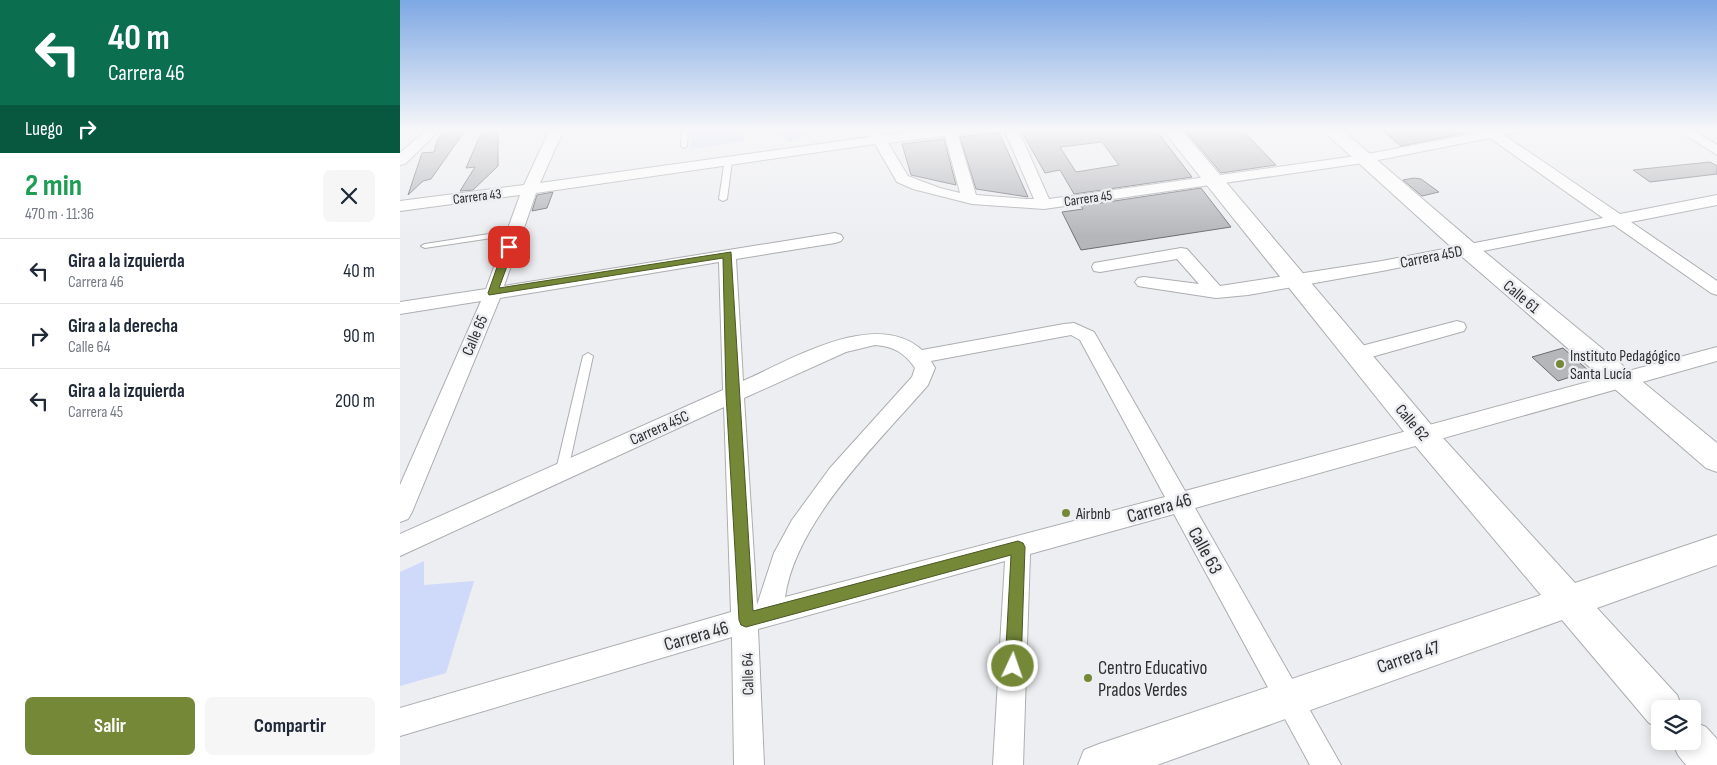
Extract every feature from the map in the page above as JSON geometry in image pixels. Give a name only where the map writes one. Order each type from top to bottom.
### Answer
[{"type":"main road","name":"Calle 62","points":[[1200,165],[1298,280],[1423,435],[1655,700]]},
{"type":"main road","name":"Calle 61","points":[[1370,165],[1717,460]]},
{"type":"main road","name":"Carrera 47","points":[[1099,765],[1717,550]]},
{"type":"main road","points":[[1700,750],[1712,765]]},
{"type":"street","name":"Calle 65","points":[[400,512],[493,293],[529,190],[541,165]]},
{"type":"street","name":"Carrera 43","points":[[400,206],[529,190],[703,165]]},
{"type":"street","points":[[893,165],[902,179],[922,187],[969,197],[1018,204],[1044,204],[1027,165]]},
{"type":"street","points":[[960,165],[969,197]]},
{"type":"street","name":"Carrera 45","points":[[1044,204],[1322,165]]},
{"type":"street","points":[[1537,165],[1717,290]]},
{"type":"street","name":"Carrera 45D","points":[[1144,282],[1216,292],[1298,280],[1467,249],[1717,200]]},
{"type":"street","points":[[400,308],[835,238]]},
{"type":"street","points":[[1100,267],[1181,253],[1216,292]]},
{"type":"street","name":"Calle 64","points":[[727,254],[732,394],[758,617],[749,765]]},
{"type":"street","points":[[1357,354],[1457,328]]},
{"type":"street","name":"Calle 63","points":[[919,357],[1064,330],[1074,329],[1087,336],[1326,765]]},
{"type":"street","name":"Carrera 45C","points":[[400,545],[732,394],[859,340],[876,337],[891,340],[919,357]]},
{"type":"street","name":"Carrera 46","points":[[400,722],[758,617],[1717,354]]},
{"type":"street","points":[[758,617],[794,538],[813,507],[921,380],[925,368],[919,357]]},
{"type":"street","points":[[1008,765],[1018,547]]},
{"type":"lane","points":[[723,199],[728,165]]},
{"type":"lane","points":[[425,246],[515,232]]},
{"type":"lane","points":[[562,470],[588,356]]},
{"type":"shaded area","points":[[424,561],[424,585],[474,581],[446,673],[400,686],[400,572]]},
{"type":"building","points":[[418,165],[441,165],[431,179],[423,181],[408,195]]},
{"type":"building","points":[[467,165],[498,165],[473,190],[460,191],[475,167],[466,168]]},
{"type":"building","points":[[908,165],[951,165],[956,185],[911,175]]},
{"type":"building","points":[[969,165],[1014,165],[1028,197],[976,189]]},
{"type":"building","points":[[1040,165],[1071,165],[1076,172],[1119,165],[1183,165],[1192,177],[1074,194],[1060,170],[1045,173]]},
{"type":"building","points":[[1214,165],[1276,165],[1221,173]]},
{"type":"building","points":[[1684,165],[1715,165],[1717,166],[1717,174],[1650,182],[1633,170]]},
{"type":"building","points":[[1421,179],[1439,192],[1422,196],[1403,180]]},
{"type":"building","points":[[1201,188],[1231,227],[1081,250],[1062,212],[1083,209],[1081,206]]},
{"type":"building","points":[[553,192],[547,208],[532,211],[537,195]]},
{"type":"building","name":"Instituto Pedagógico Santa Lucía","points":[[1563,348],[1589,371],[1558,381],[1532,357]]},
{"type":"place","name":"Instituto Pedagógico Santa Lucía","points":[[1560,364]]},
{"type":"place","name":"Airbnb","points":[[1066,513]]},
{"type":"place","name":"Centro Educativo Prados Verdes","points":[[1088,678]]},
{"type":"route","points":[[509,247],[493,293],[727,254],[732,394],[746,620],[1018,547],[1013,666]]}]
